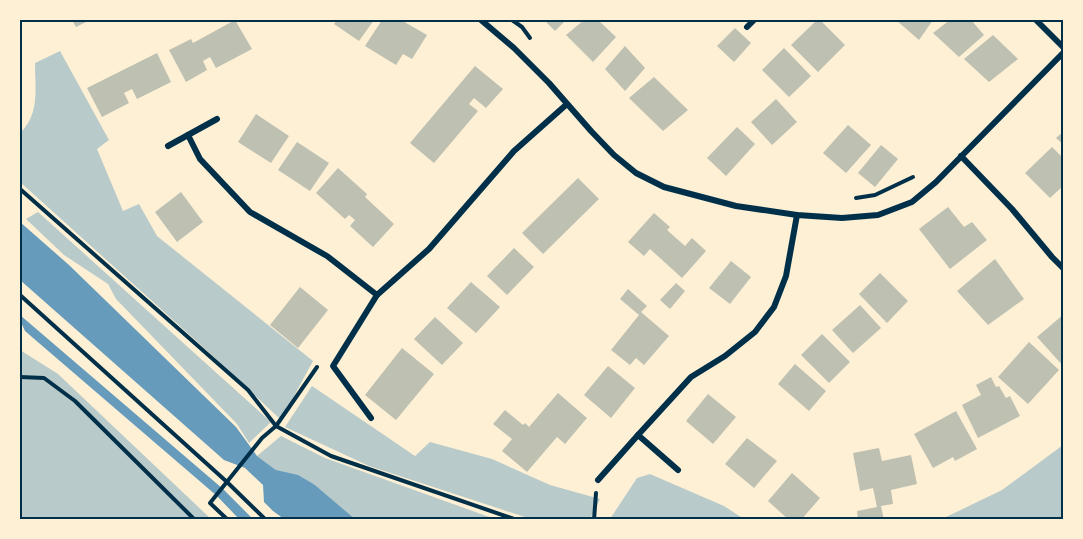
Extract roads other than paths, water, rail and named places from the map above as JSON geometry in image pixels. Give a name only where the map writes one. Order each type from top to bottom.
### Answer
[{"type":"street","points":[[481,20],[514,48],[614,155],[636,173],[664,187],[736,206],[797,215],[842,218],[878,215],[912,202],[962,156],[1064,50],[1036,20]]},
{"type":"street","points":[[747,27],[754,20]]},
{"type":"street","points":[[371,418],[333,366],[378,295],[429,249],[514,151],[567,104]]},
{"type":"street","points":[[168,146],[218,119]]},
{"type":"street","points":[[188,135],[200,159],[250,212],[327,256],[378,295]]},
{"type":"street","points":[[962,156],[1064,268]]},
{"type":"street","points":[[598,480],[691,377],[725,356],[755,332],[774,307],[786,276],[797,215]]},
{"type":"street","points":[[638,435],[678,470]]},
{"type":"water","points":[[20,222],[69,265],[236,427],[257,456],[276,470],[298,475],[315,485],[355,519],[284,519],[273,511],[264,502],[263,485],[245,468],[224,460],[20,280]]},
{"type":"water","points":[[20,315],[223,489],[253,519],[239,519],[217,496],[25,331]]}]
